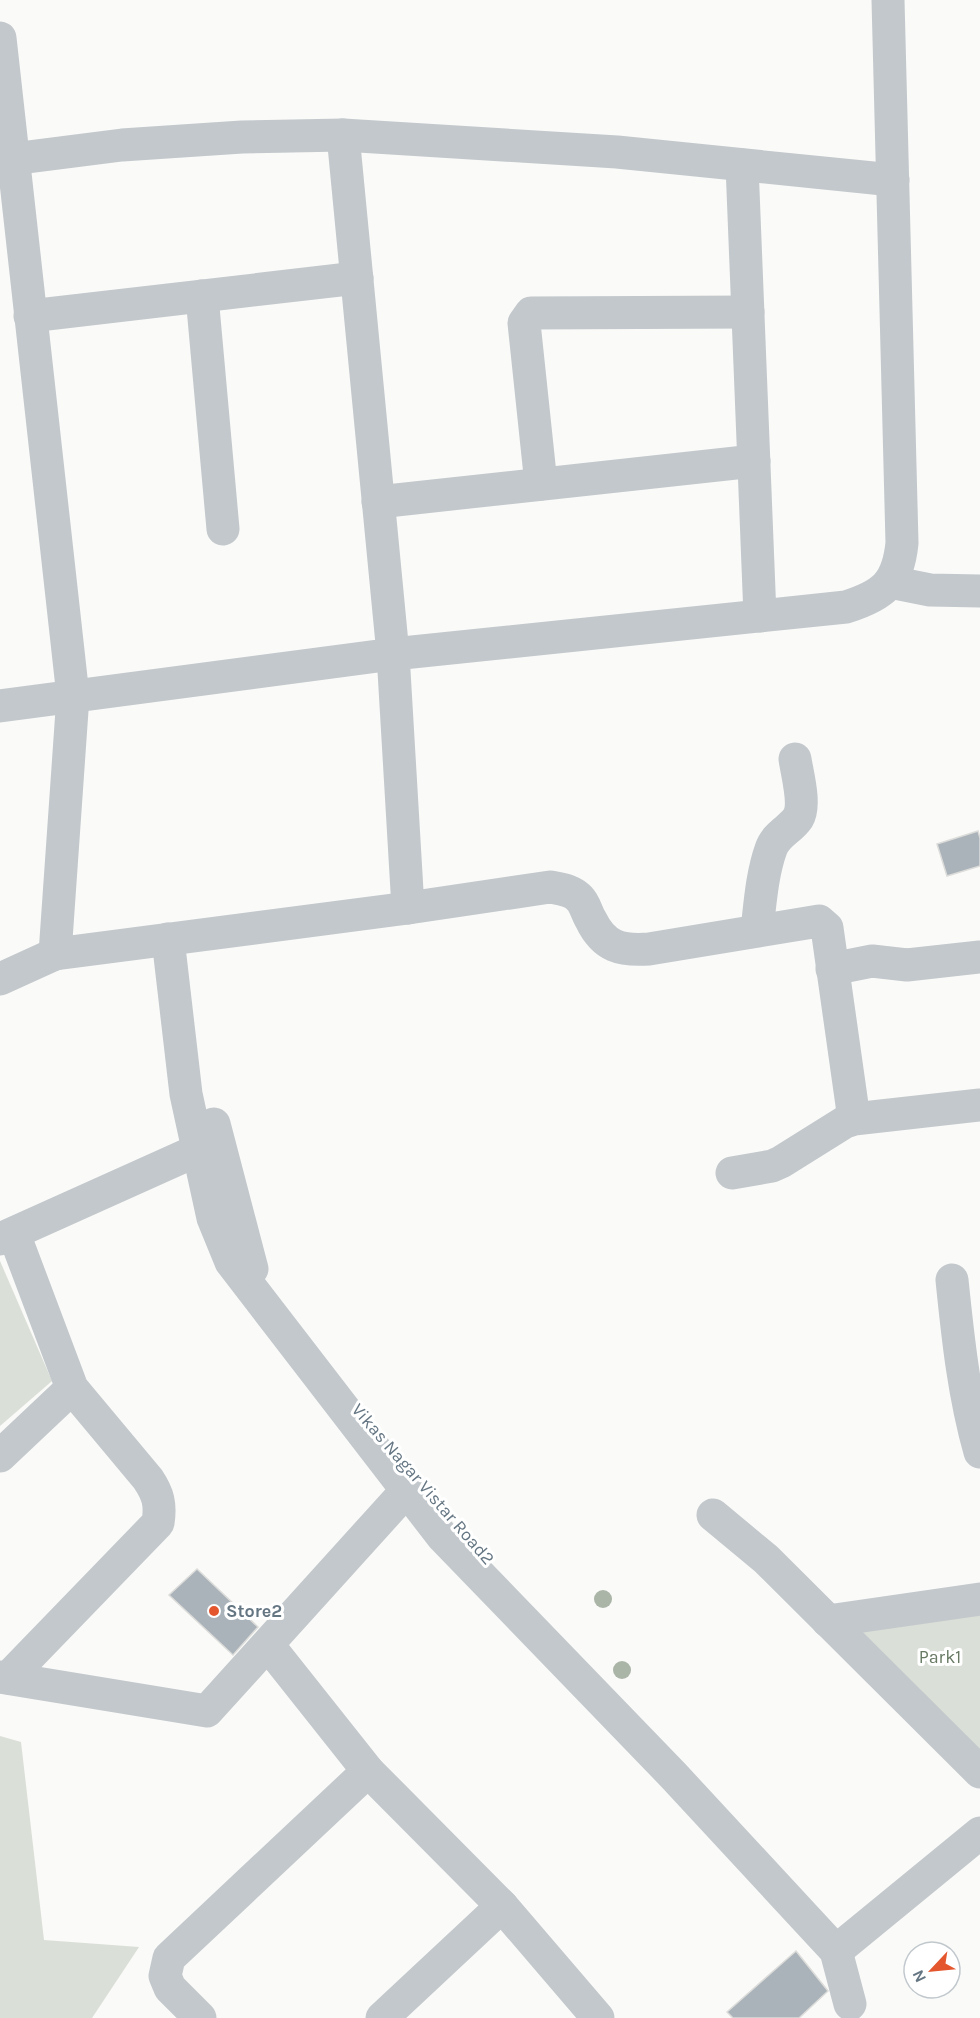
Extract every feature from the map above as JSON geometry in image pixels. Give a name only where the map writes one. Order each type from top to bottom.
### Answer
[{"type":"street","points":[[0,706],[393,654],[846,607],[874,597],[890,582],[900,563],[902,543],[888,0]]},
{"type":"street","points":[[0,38],[73,696],[55,954]]},
{"type":"street","points":[[12,159],[122,145],[242,137],[343,135],[617,152],[893,180]]},
{"type":"street","points":[[343,135],[393,654],[408,908]]},
{"type":"street","points":[[742,165],[760,616]]},
{"type":"street","points":[[30,316],[357,278]]},
{"type":"street","points":[[202,296],[223,529]]},
{"type":"street","points":[[541,484],[524,323],[531,313],[748,312]]},
{"type":"street","points":[[378,502],[754,461]]},
{"type":"street","points":[[890,582],[930,590],[980,591]]},
{"type":"street","points":[[757,930],[771,848],[776,838],[798,818],[801,808],[795,759]]},
{"type":"street","points":[[0,979],[55,954],[169,949],[408,908],[550,887],[567,890],[580,898],[596,930],[604,940],[629,950],[649,949],[819,921],[827,928],[854,1119]]},
{"type":"street","points":[[169,949],[186,1094],[213,1218],[231,1262],[442,1536],[673,1775],[827,1941],[849,2004]]},
{"type":"street","name":"Vikas Nagar Vistar Road2","points":[[169,949],[261,1301],[827,1941]]},
{"type":"street","points":[[832,969],[872,961],[916,964],[980,957]]},
{"type":"street","points":[[732,1173],[772,1166],[845,1122],[854,1119],[980,1105]]},
{"type":"street","points":[[4,1678],[158,1522],[160,1508],[158,1493],[72,1388],[7,1236],[198,1150]]},
{"type":"street","points":[[952,1280],[959,1353],[970,1416],[980,1452]]},
{"type":"street","points":[[0,1456],[72,1388]]},
{"type":"street","points":[[4,1678],[207,1711],[407,1490]]},
{"type":"street","points":[[713,1515],[766,1559],[980,1772]]},
{"type":"street","points":[[828,1621],[980,1599]]},
{"type":"street","points":[[268,1645],[368,1771],[502,1906],[598,2018]]},
{"type":"street","points":[[200,2018],[170,1988],[165,1976],[170,1958],[368,1771]]},
{"type":"street","points":[[827,1941],[980,1833]]},
{"type":"street","points":[[827,1941],[980,1839]]},
{"type":"street","points":[[382,2018],[502,1906]]},
{"type":"green space","points":[[0,1261],[52,1381],[0,1426]]},
{"type":"green space","name":"Park1","points":[[980,1610],[980,1751],[854,1630]]},
{"type":"green space","points":[[0,1736],[21,1742],[44,1940],[139,1947],[92,2018],[0,2018]]},
{"type":"building","points":[[978,831],[980,866],[947,876],[937,844]]},
{"type":"building","name":"Store2","points":[[197,1569],[258,1627],[233,1655],[169,1595]]},
{"type":"building","points":[[796,1951],[828,1991],[799,2018],[733,2018],[727,2012]]},
{"type":"place","name":"Store2","points":[[214,1611]]}]
